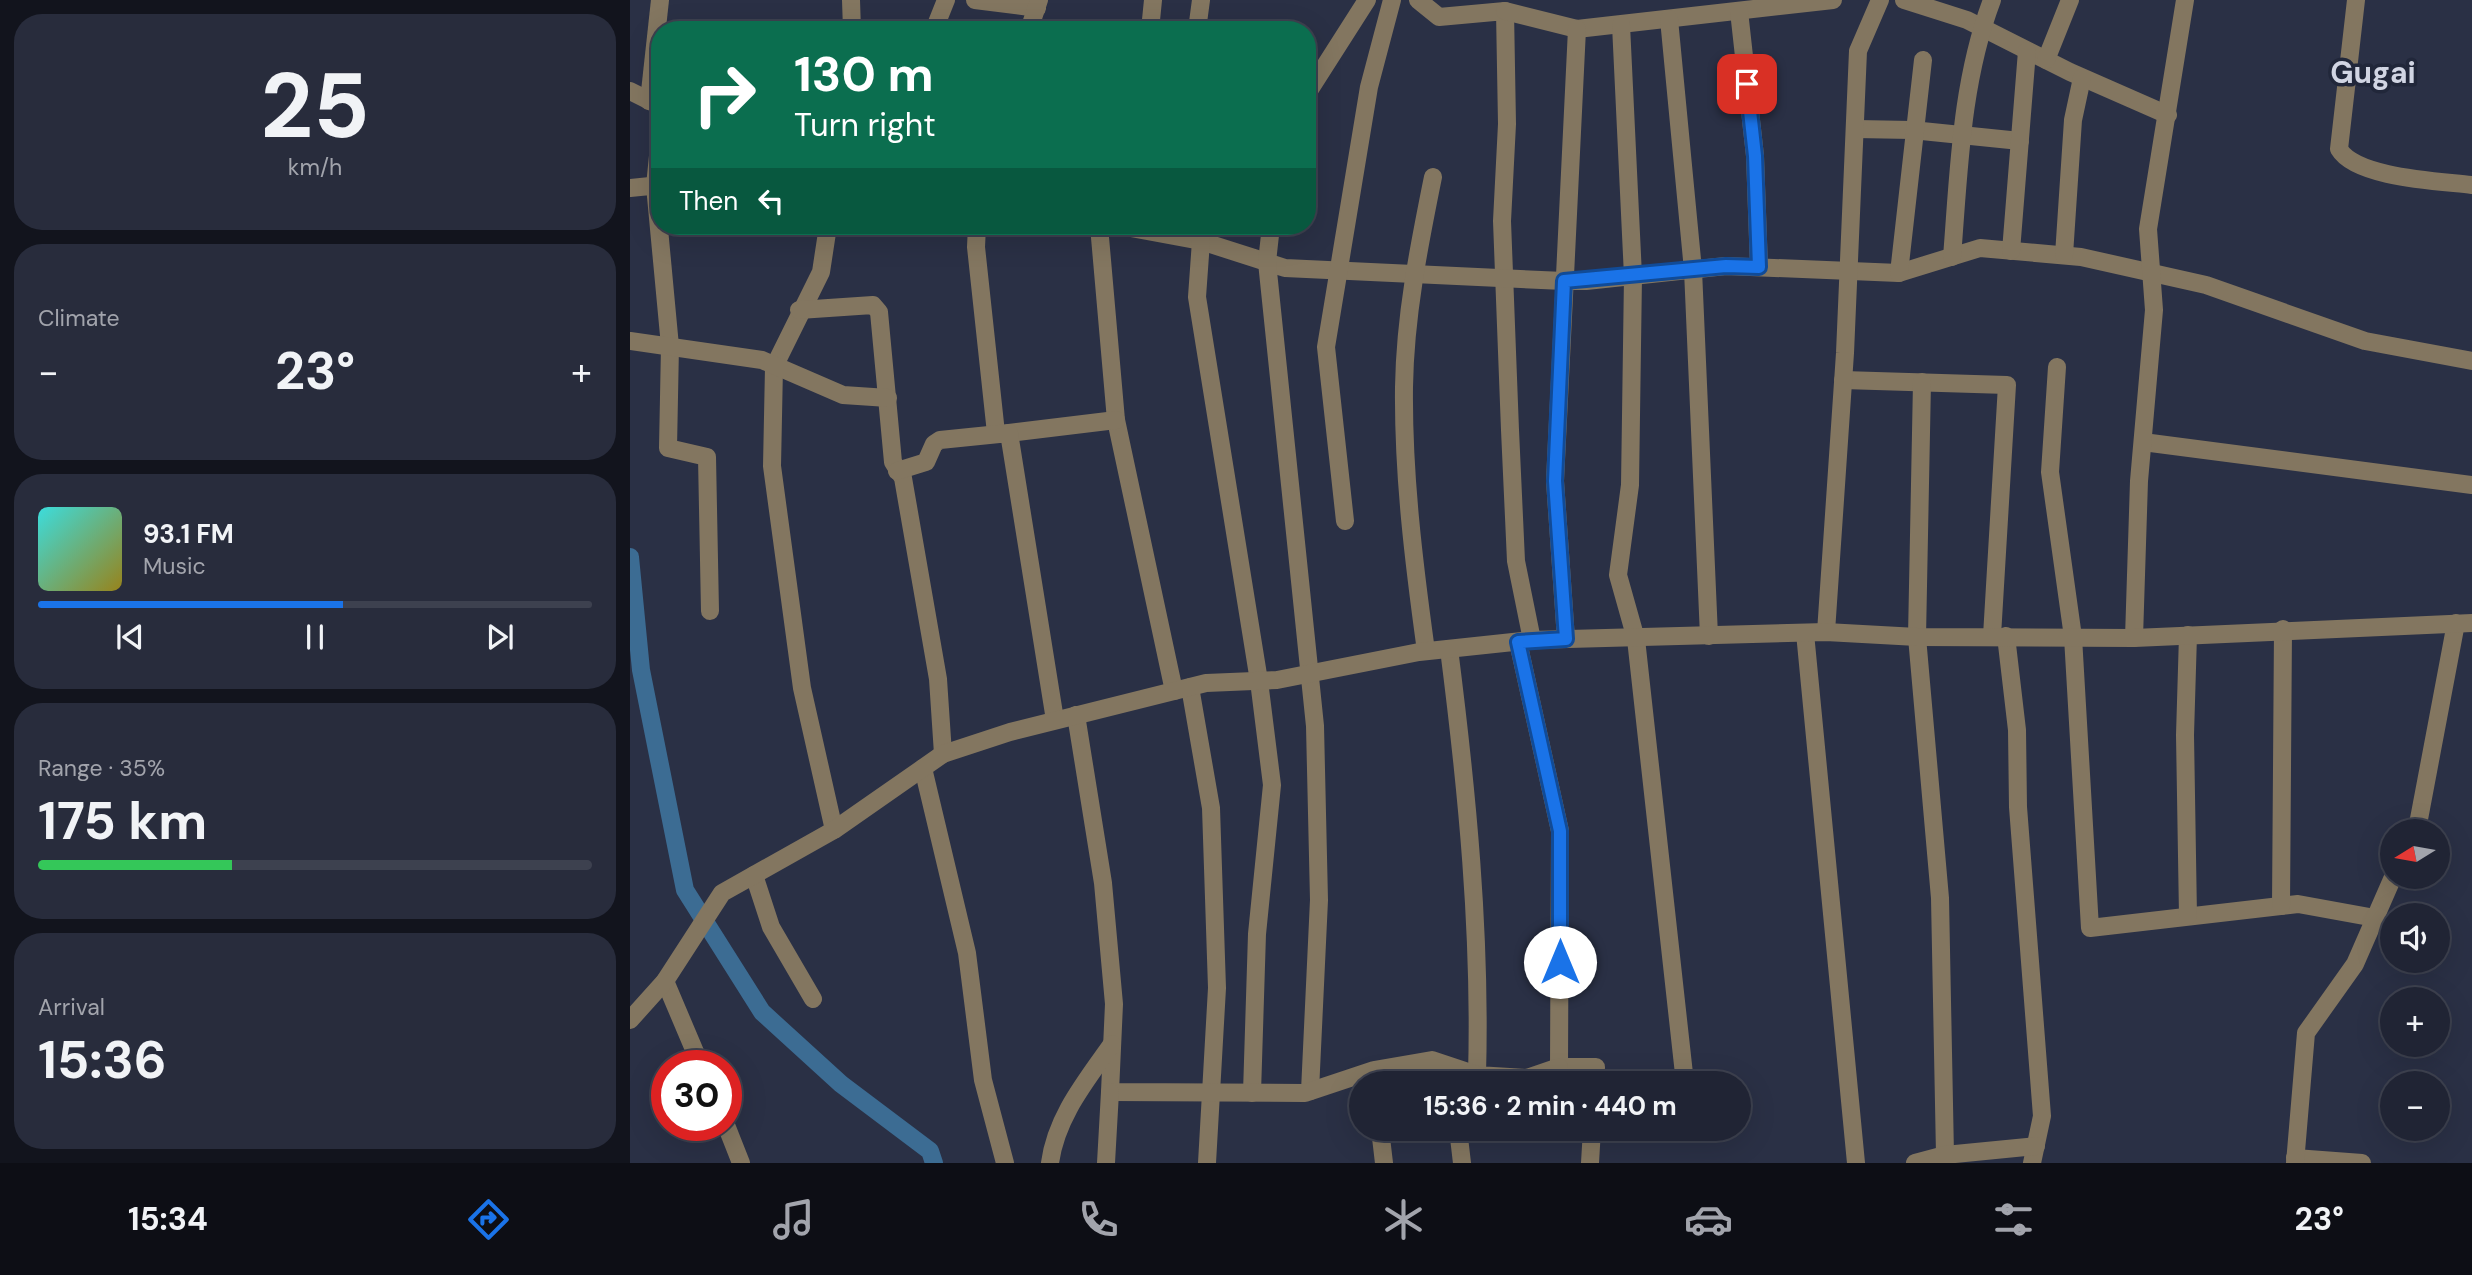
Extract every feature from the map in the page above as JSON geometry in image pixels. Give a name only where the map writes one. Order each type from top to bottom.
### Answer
[{"type":"street","points":[[659,21],[660,0]]},
{"type":"street","points":[[851,0],[852,21]]},
{"type":"street","points":[[938,21],[946,0]]},
{"type":"street","points":[[975,0],[1038,4],[1032,21]]},
{"type":"street","points":[[1151,21],[1153,0]]},
{"type":"street","points":[[1199,21],[1201,0]]},
{"type":"street","points":[[1316,80],[1367,0]]},
{"type":"street","points":[[1345,521],[1326,347],[1369,87],[1392,0]]},
{"type":"street","points":[[1418,0],[1439,17],[1505,12],[1577,29],[1833,0]]},
{"type":"street","points":[[1826,632],[1843,380],[1858,51],[1880,0]]},
{"type":"street","points":[[1904,0],[1982,28],[2082,78],[2168,115]]},
{"type":"street","points":[[1952,257],[1966,93],[1982,28],[1993,0]]},
{"type":"street","points":[[2046,60],[2070,0]]},
{"type":"street","points":[[2134,638],[2143,442],[2154,310],[2148,229],[2185,0]]},
{"type":"street","points":[[2356,0],[2339,149],[2344,157],[2369,170],[2472,186]]},
{"type":"street","points":[[1739,11],[1755,156],[1759,267]]},
{"type":"street","points":[[1505,12],[1507,124],[1502,221],[1516,561],[1525,641],[1560,831],[1559,1067]]},
{"type":"street","points":[[1670,19],[1693,270],[1709,636]]},
{"type":"street","points":[[1621,25],[1633,276],[1630,485],[1618,575],[1636,639],[1684,1071]]},
{"type":"street","points":[[1566,639],[1555,481],[1577,29]]},
{"type":"street","points":[[2011,251],[2027,51]]},
{"type":"street","points":[[1899,273],[1912,130],[1923,60]]},
{"type":"street","points":[[2064,256],[2073,120],[2082,78]]},
{"type":"street","points":[[630,91],[651,102]]},
{"type":"street","points":[[1856,129],[1912,130],[2020,141]]},
{"type":"street","points":[[1426,651],[1412,551],[1404,386],[1413,275],[1433,177]]},
{"type":"street","points":[[630,188],[651,186]]},
{"type":"street","points":[[661,235],[670,346],[668,448],[707,457],[710,611]]},
{"type":"street","points":[[827,235],[821,272],[774,367],[772,466],[802,688],[834,830]]},
{"type":"street","points":[[977,235],[976,247],[1003,433],[1055,720]]},
{"type":"street","points":[[1100,235],[1116,420],[1211,808],[1217,988],[1207,1163]]},
{"type":"street","points":[[1169,235],[1201,241],[1285,268],[1564,281],[1759,267],[1899,273],[1980,248],[2064,256],[2206,285],[2365,341],[2472,362]]},
{"type":"street","points":[[1270,235],[1267,262],[1311,673],[1319,901],[1310,1091]]},
{"type":"street","points":[[1201,241],[1197,297],[1259,681],[1272,785],[1257,934],[1252,1093]]},
{"type":"street","points":[[800,310],[873,305],[881,324],[893,462],[902,478],[938,679],[943,754]]},
{"type":"street","points":[[630,341],[762,360],[842,395],[888,398]]},
{"type":"street","points":[[2057,367],[2050,472],[2073,637],[2090,928],[2298,904],[2375,918]]},
{"type":"street","points":[[1843,380],[2007,385],[1999,636],[2017,730],[2018,807],[2042,1116],[2034,1155],[1945,1155],[1915,1163]]},
{"type":"street","points":[[1922,382],[1917,637],[1940,898],[1945,1155]]},
{"type":"street","points":[[897,471],[926,462],[934,444],[940,440],[1116,420]]},
{"type":"street","points":[[2143,442],[2472,485]]},
{"type":"street","points":[[630,1020],[637,1001],[664,981],[722,893],[834,830],[943,754],[1055,720],[1182,689],[1311,673],[1426,651],[1566,639],[1826,632],[1917,637],[2134,638],[2283,629],[2464,623],[2419,819]]},
{"type":"street","points":[[2281,906],[2283,629]]},
{"type":"street","points":[[1805,633],[1856,1163]]},
{"type":"street","points":[[2188,635],[2185,735],[2188,916]]},
{"type":"street","points":[[1449,649],[1467,791],[1479,1016],[1477,1071]]},
{"type":"street","points":[[1076,715],[1103,883],[1114,1004],[1106,1163]]},
{"type":"street","points":[[923,768],[967,953],[983,1080],[1005,1163]]},
{"type":"street","points":[[754,875],[771,927],[813,999]]},
{"type":"street","points":[[2362,1163],[2295,1161],[2306,1033],[2355,964],[2388,889]]},
{"type":"street","points":[[664,981],[694,1050]]},
{"type":"street","points":[[1050,1163],[1054,1138],[1079,1091],[1112,1043]]},
{"type":"street","points":[[1395,1071],[1432,1060],[1448,1071]]},
{"type":"street","points":[[1547,1071],[1559,1067],[1596,1068],[1596,1071]]},
{"type":"street","points":[[1110,1092],[1310,1091],[1349,1083]]},
{"type":"street","points":[[732,1141],[741,1163]]},
{"type":"street","points":[[1381,1141],[1384,1163]]},
{"type":"street","points":[[1459,1141],[1462,1163]]},
{"type":"street","points":[[1590,1163],[1591,1141]]},
{"type":"waterway","points":[[630,557],[641,670],[685,890],[762,1012],[841,1084],[930,1151],[934,1163]]},
{"type":"district","name":"Gugai","points":[[2373,72]]},
{"type":"route","points":[[1560,962],[1560,831],[1518,642],[1566,639],[1555,481],[1564,281],[1726,266],[1759,267],[1755,156],[1747,84]]}]
